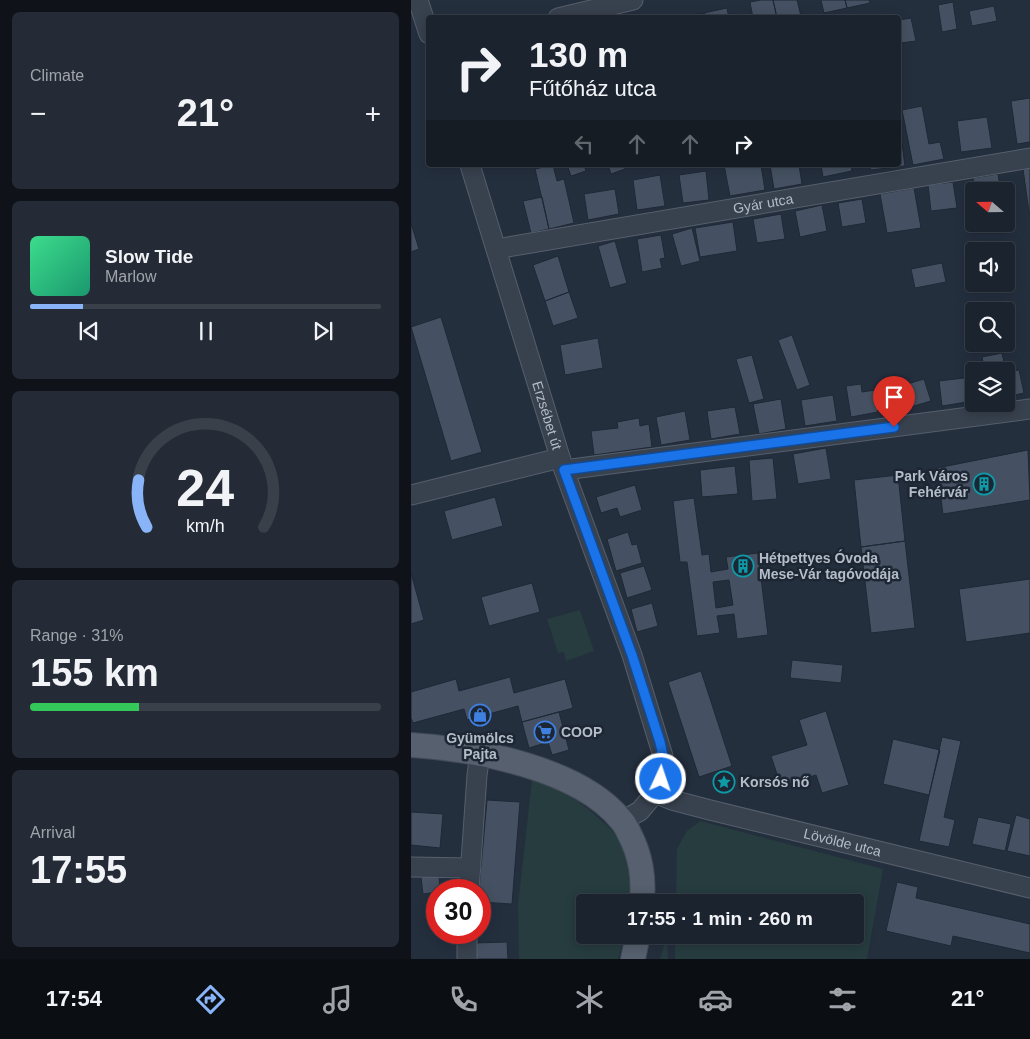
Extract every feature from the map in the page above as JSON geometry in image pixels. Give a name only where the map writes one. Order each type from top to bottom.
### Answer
[{"type":"main road","points":[[411,746],[447,749],[538,769],[591,793],[604,802],[622,821],[637,848],[642,865],[642,894]]},
{"type":"main road","points":[[633,959],[636,944]]},
{"type":"street","points":[[418,0],[426,25]]},
{"type":"street","points":[[570,15],[633,0]]},
{"type":"street","name":"Gyár utca","points":[[496,250],[1030,158]]},
{"type":"street","name":"Erzsébet út","points":[[470,167],[562,464],[632,655],[660,742],[663,770],[655,793],[640,811],[622,821]]},
{"type":"street","points":[[411,495],[562,464],[1030,409]]},
{"type":"street","points":[[470,879],[480,755]]},
{"type":"street","name":"Lövölde utca","points":[[655,793],[672,800],[710,810],[1030,888]]},
{"type":"street","points":[[411,867],[471,868]]},
{"type":"street","points":[[467,944],[467,959]]},
{"type":"green space","points":[[580,610],[594,651],[566,661],[564,652],[558,653],[547,619]]},
{"type":"green space","points":[[532,780],[554,788],[587,808],[615,833],[625,851],[630,880],[630,894],[576,894],[576,944],[622,944],[618,959],[519,959],[518,905]]},
{"type":"green space","points":[[700,821],[883,869],[867,959],[675,959],[675,944],[864,944],[864,894],[676,894],[677,849],[687,831]]},
{"type":"green space","points":[[664,944],[667,944],[668,959],[660,959]]},
{"type":"building","points":[[773,0],[776,15],[752,15],[750,2]]},
{"type":"building","points":[[773,0],[797,0],[801,15],[776,15]]},
{"type":"building","points":[[821,0],[845,0],[847,8],[824,13]]},
{"type":"building","points":[[845,0],[869,0],[870,3],[847,8]]},
{"type":"building","points":[[953,2],[957,29],[942,32],[938,5]]},
{"type":"building","points":[[994,6],[997,21],[972,26],[969,11]]},
{"type":"building","points":[[727,8],[728,15],[704,15],[704,13]]},
{"type":"building","points":[[911,18],[916,41],[901,43],[901,20]]},
{"type":"building","points":[[1030,98],[1030,142],[1017,144],[1011,101]]},
{"type":"building","points":[[922,106],[929,144],[940,142],[944,159],[913,165],[902,110]]},
{"type":"building","points":[[987,117],[992,148],[961,152],[957,121]]},
{"type":"building","points":[[901,143],[902,143],[905,166],[901,166]]},
{"type":"building","points":[[554,167],[557,181],[564,179],[574,223],[549,229],[535,169]]},
{"type":"building","points":[[568,167],[585,167],[586,171],[571,176]]},
{"type":"building","points":[[609,167],[624,167],[625,169],[611,174]]},
{"type":"building","points":[[724,167],[761,167],[765,190],[730,196]]},
{"type":"building","points":[[770,167],[799,167],[802,184],[774,189]]},
{"type":"building","points":[[821,167],[851,167],[852,171],[823,177]]},
{"type":"building","points":[[870,167],[896,167],[871,170]]},
{"type":"building","points":[[1030,168],[1030,212],[1029,212],[1023,169]]},
{"type":"building","points":[[706,171],[709,200],[683,203],[679,175]]},
{"type":"building","points":[[998,174],[999,182],[974,182],[973,178]]},
{"type":"building","points":[[660,175],[665,206],[637,210],[633,180]]},
{"type":"building","points":[[953,182],[957,208],[931,211],[928,185]]},
{"type":"building","points":[[914,188],[921,228],[887,233],[880,194]]},
{"type":"building","points":[[615,189],[619,214],[588,220],[584,194]]},
{"type":"building","points":[[542,197],[549,229],[531,233],[523,201]]},
{"type":"building","points":[[862,199],[866,223],[842,227],[838,203]]},
{"type":"building","points":[[822,205],[827,231],[800,237],[795,211]]},
{"type":"building","points":[[781,214],[785,239],[757,243],[753,219]]},
{"type":"building","points":[[733,222],[737,251],[700,257],[695,228]]},
{"type":"building","points":[[411,223],[419,249],[411,252]]},
{"type":"building","points":[[692,228],[700,261],[681,266],[672,234]]},
{"type":"building","points":[[661,235],[665,258],[660,259],[662,268],[642,272],[637,239]]},
{"type":"building","points":[[615,241],[627,283],[610,288],[598,246]]},
{"type":"building","points":[[558,256],[569,292],[545,301],[533,265]]},
{"type":"building","points":[[942,263],[946,282],[915,288],[911,269]]},
{"type":"building","points":[[569,292],[578,318],[553,326],[545,301]]},
{"type":"building","points":[[441,317],[482,452],[451,461],[411,327]]},
{"type":"building","points":[[792,335],[810,385],[797,390],[778,340]]},
{"type":"building","points":[[598,338],[603,368],[565,375],[560,345]]},
{"type":"building","points":[[1002,353],[1004,362],[983,362],[982,357]]},
{"type":"building","points":[[752,355],[764,399],[749,403],[736,359]]},
{"type":"building","points":[[1019,370],[1024,393],[1015,395],[1015,371]]},
{"type":"building","points":[[965,378],[965,402],[942,406],[939,381]]},
{"type":"building","points":[[924,379],[931,401],[900,410],[894,388]]},
{"type":"building","points":[[861,384],[862,392],[875,390],[878,412],[851,417],[846,386]]},
{"type":"building","points":[[833,395],[837,421],[805,426],[801,400]]},
{"type":"building","points":[[781,399],[786,429],[759,434],[753,404]]},
{"type":"building","points":[[735,407],[740,434],[711,439],[707,411]]},
{"type":"building","points":[[685,411],[690,440],[661,445],[656,417]]},
{"type":"building","points":[[639,418],[640,426],[649,424],[652,447],[594,455],[591,431],[618,428],[617,422]]},
{"type":"building","points":[[826,448],[831,479],[798,484],[793,454]]},
{"type":"building","name":"Park Város Fehérvár","points":[[1028,450],[1030,500],[943,514],[937,468]]},
{"type":"building","points":[[773,458],[777,499],[752,501],[749,460]]},
{"type":"building","points":[[735,466],[738,494],[702,497],[700,470]]},
{"type":"building","name":"Park Város Fehérvár","points":[[898,475],[905,541],[861,547],[854,480]]},
{"type":"building","points":[[635,485],[642,510],[620,517],[617,508],[601,513],[596,497]]},
{"type":"building","points":[[495,497],[503,526],[452,540],[444,511]]},
{"type":"building","name":"Hétpettyes Óvoda Mese-Vár tagóvodája","points":[[694,498],[702,555],[709,554],[711,572],[728,569],[726,557],[758,553],[768,635],[737,639],[734,614],[717,616],[720,633],[697,636],[687,562],[680,562],[673,501]],"holes":[[[729,580],[733,605],[716,608],[713,582]]]},
{"type":"building","points":[[628,532],[632,545],[637,544],[642,563],[616,571],[607,539]]},
{"type":"building","name":"Park Város Fehérvár","points":[[905,541],[915,628],[871,633],[861,547]]},
{"type":"building","points":[[644,566],[652,590],[627,598],[620,573]]},
{"type":"building","points":[[411,573],[424,620],[411,624]]},
{"type":"building","points":[[1030,579],[1030,633],[966,642],[959,589]]},
{"type":"building","points":[[532,583],[540,612],[489,626],[481,597]]},
{"type":"building","points":[[652,603],[658,626],[637,632],[631,609]]},
{"type":"building","points":[[792,660],[843,665],[841,683],[790,678]]},
{"type":"building","points":[[701,671],[732,766],[699,777],[668,682]]},
{"type":"building","points":[[510,677],[514,693],[565,679],[573,708],[522,722],[518,706],[467,720],[464,709],[413,723],[411,718],[411,692],[456,679],[459,691]]},
{"type":"building","points":[[826,711],[849,785],[822,793],[816,775],[781,786],[771,756],[807,745],[799,720]]},
{"type":"building","name":"COOP","points":[[559,712],[569,750],[552,755],[548,742],[529,748],[522,722]]},
{"type":"building","points":[[942,737],[961,741],[944,817],[955,820],[949,847],[919,841]]},
{"type":"building","points":[[893,739],[940,750],[929,795],[883,784]]},
{"type":"building","points":[[487,800],[520,802],[512,904],[491,903],[491,879],[480,879]]},
{"type":"building","points":[[411,812],[443,814],[440,848],[411,845]]},
{"type":"building","points":[[1016,815],[1030,819],[1030,856],[1007,851]]},
{"type":"building","points":[[978,817],[1011,824],[1005,851],[972,844]]},
{"type":"building","points":[[439,875],[439,879],[426,879],[426,894],[423,894],[421,877]]},
{"type":"building","points":[[897,882],[918,887],[916,898],[1030,924],[1030,953],[953,936],[951,946],[886,931]]},
{"type":"building","points":[[491,942],[507,942],[508,959],[475,959],[474,944],[491,944]]},
{"type":"place","name":"Park Város Fehérvár","points":[[984,484]]},
{"type":"place","name":"Hétpettyes Óvoda Mese-Vár tagóvodája","points":[[743,566]]},
{"type":"place","name":"Gyümölcs Pajta","points":[[480,715]]},
{"type":"place","name":"COOP","points":[[545,732]]},
{"type":"place","name":"Korsós nő","points":[[724,782]]},
{"type":"route","points":[[661,779],[663,756],[660,742],[632,655],[564,470],[894,427]]}]
